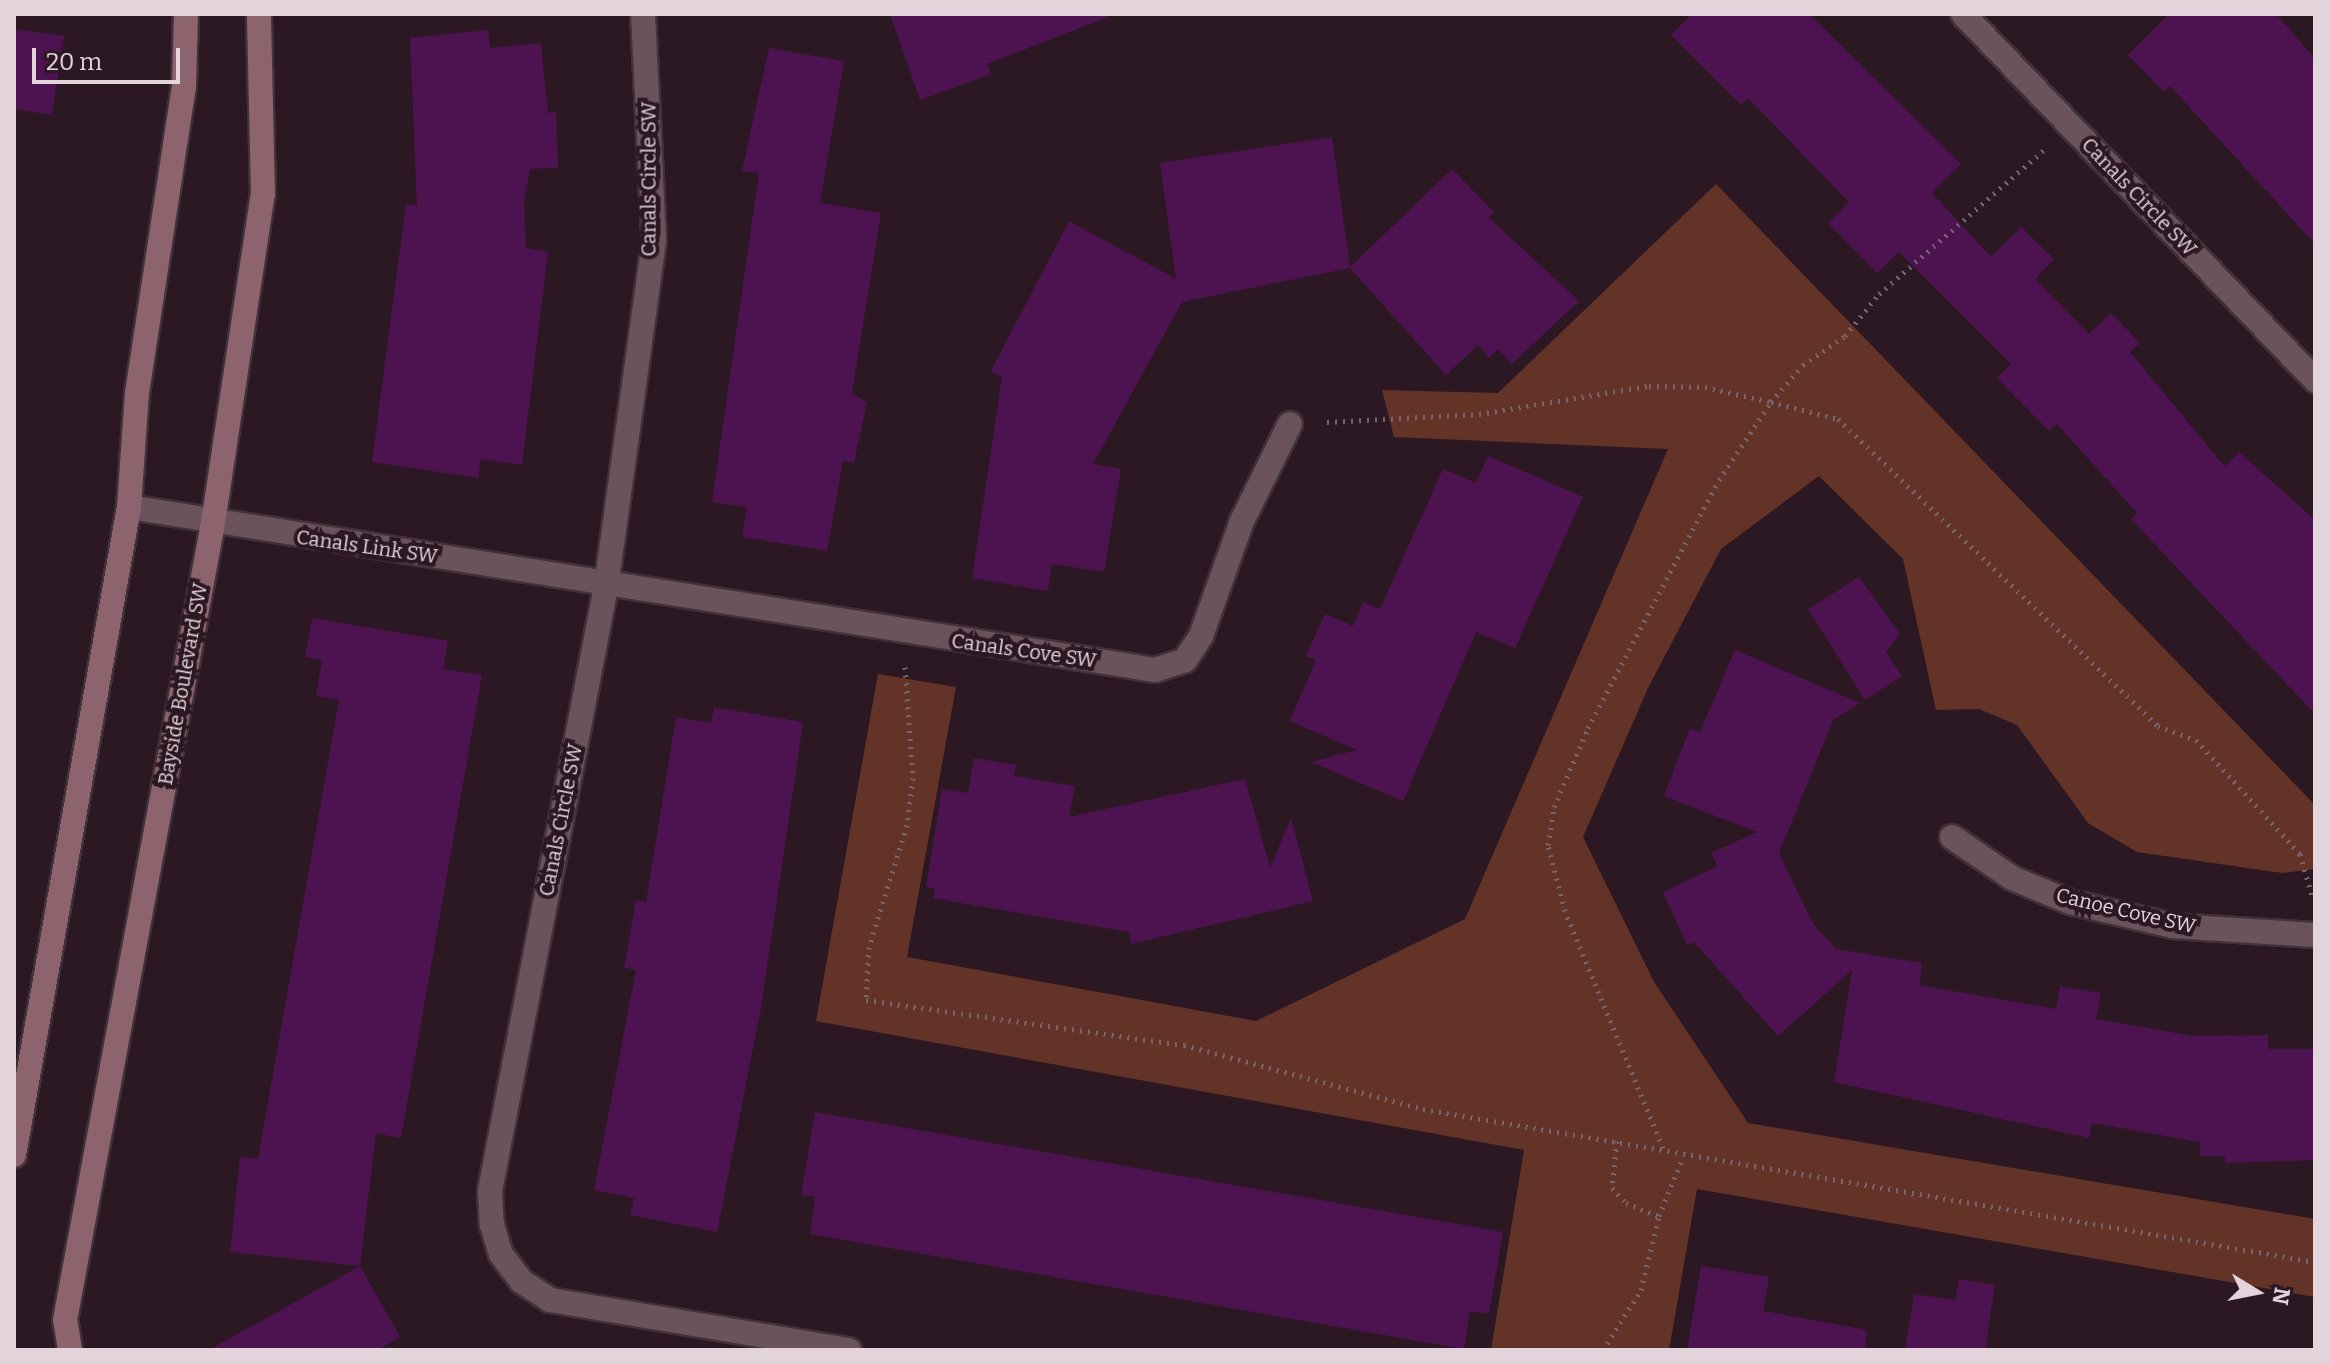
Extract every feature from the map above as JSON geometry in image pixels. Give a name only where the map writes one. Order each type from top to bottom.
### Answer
[{"type":"street","points":[[14,1155],[129,507],[137,393],[180,116],[186,14]]},
{"type":"street","name":"Bayside Boulevard SW","points":[[60,1350],[213,523],[263,194],[259,14]]},
{"type":"street","name":"Canals Circle SW","points":[[643,14],[654,241],[607,581],[490,1191],[496,1239],[521,1281],[550,1300],[849,1350]]},
{"type":"street","name":"Canals Circle SW","points":[[1963,14],[2315,380]]},
{"type":"street","name":"Canals Cove SW","points":[[607,581],[903,634],[1155,670],[1185,660],[1290,424]]},
{"type":"street","name":"Canals Link SW","points":[[129,507],[213,523],[607,581]]},
{"type":"street","name":"Canoe Cove SW","points":[[1952,837],[2012,878],[2070,902],[2173,926],[2315,935]]},
{"type":"street","points":[[65,1320],[70,1350]]},
{"type":"path","points":[[1664,1149],[1565,911],[1548,845],[1554,807],[1588,728],[1719,480],[1771,402],[1803,365],[1845,336],[1879,294],[2071,125]]},
{"type":"path","points":[[1290,424],[1479,414],[1649,386],[1705,387],[1838,419],[2158,726],[2196,740],[2300,854],[2315,906]]},
{"type":"path","points":[[903,634],[913,778],[869,947],[866,1000],[1184,1045],[1390,1102],[1664,1149],[1683,1157],[2315,1262]]},
{"type":"path","points":[[1617,1141],[1612,1188],[1635,1209],[1659,1216]]},
{"type":"path","points":[[1603,1350],[1631,1315],[1659,1216],[1683,1157]]},
{"type":"shaded area","points":[[1716,184],[2315,805],[2315,869],[2282,873],[2137,852],[2088,823],[2017,725],[1979,709],[1936,710],[1903,559],[1819,476],[1721,549],[1648,688],[1583,837],[1654,982],[1748,1123],[2315,1219],[2315,1297],[1697,1189],[1669,1350],[1491,1350],[1524,1150],[816,1021],[878,674],[956,687],[907,957],[1256,1021],[1465,919],[1668,449],[1394,437],[1382,390],[1498,393]]},
{"type":"building","points":[[890,14],[1107,14],[1108,17],[987,64],[991,74],[920,100]]},
{"type":"building","points":[[1692,14],[1809,14],[1961,164],[1932,193],[1991,257],[2021,227],[2054,259],[2035,279],[2089,334],[2111,313],[2140,343],[2130,352],[2225,467],[2239,452],[2315,520],[2315,714],[2131,519],[2137,513],[2057,424],[2049,431],[1997,378],[2011,364],[1899,252],[1877,273],[1828,223],[1849,202],[1748,98],[1741,105],[1671,35]]},
{"type":"building","points":[[2169,14],[2276,14],[2315,59],[2315,244],[2170,86],[2164,92],[2128,55]]},
{"type":"building","points":[[14,29],[64,36],[52,115],[14,109]]},
{"type":"building","points":[[488,30],[490,48],[541,43],[548,113],[556,112],[558,168],[530,169],[524,203],[526,248],[548,252],[522,465],[481,459],[478,478],[372,462],[406,204],[417,206],[410,38]]},
{"type":"building","points":[[769,48],[844,61],[820,203],[881,213],[852,393],[867,402],[854,463],[843,461],[827,551],[742,537],[747,507],[712,502],[759,173],[742,171]]},
{"type":"building","points":[[1332,137],[1350,267],[1452,169],[1494,212],[1489,218],[1579,301],[1512,364],[1498,349],[1489,358],[1478,345],[1446,375],[1350,268],[1182,302],[1093,464],[1121,469],[1104,572],[1052,564],[1048,591],[972,578],[1002,377],[991,371],[1069,221],[1176,279],[1160,163]]},
{"type":"building","points":[[1488,456],[1583,497],[1515,648],[1476,632],[1403,801],[1311,762],[1357,750],[1290,721],[1316,660],[1306,656],[1325,614],[1353,626],[1363,602],[1380,609],[1443,469],[1476,483]]},
{"type":"building","points":[[1859,577],[1900,634],[1886,652],[1902,676],[1865,700],[1808,609]]},
{"type":"building","points":[[312,618],[448,641],[443,669],[482,675],[401,1138],[376,1133],[360,1266],[230,1252],[240,1157],[258,1159],[339,700],[316,696],[322,660],[305,657]]},
{"type":"building","points":[[1735,650],[1860,703],[1833,720],[1779,853],[1813,924],[1836,949],[1922,963],[1919,985],[2056,1009],[2060,986],[2101,993],[2096,1019],[2193,1036],[2268,1035],[2268,1049],[2315,1049],[2315,1160],[2225,1163],[2225,1156],[2200,1156],[2200,1142],[2092,1123],[2089,1138],[1834,1082],[1852,970],[1778,1036],[1694,942],[1687,945],[1663,892],[1718,866],[1711,853],[1757,832],[1664,796],[1690,728],[1700,732]]},
{"type":"building","points":[[714,707],[803,722],[761,1008],[717,1232],[630,1215],[634,1198],[594,1190],[636,970],[624,968],[636,900],[646,902],[676,717],[711,723]]},
{"type":"building","points":[[974,758],[1016,765],[1014,776],[1075,786],[1069,817],[1245,779],[1270,868],[1291,818],[1313,901],[1131,944],[1129,932],[933,898],[935,889],[926,887],[942,789],[968,793]]},
{"type":"building","points":[[815,1112],[1503,1232],[1489,1314],[1470,1311],[1464,1349],[810,1234],[815,1197],[801,1195]]},
{"type":"building","points":[[360,1266],[400,1337],[377,1350],[209,1350]]},
{"type":"building","points":[[1701,1266],[1769,1277],[1763,1311],[1867,1330],[1865,1350],[1687,1350]]},
{"type":"building","points":[[1959,1279],[1995,1285],[1985,1350],[1905,1350],[1914,1294],[1955,1300]]}]
